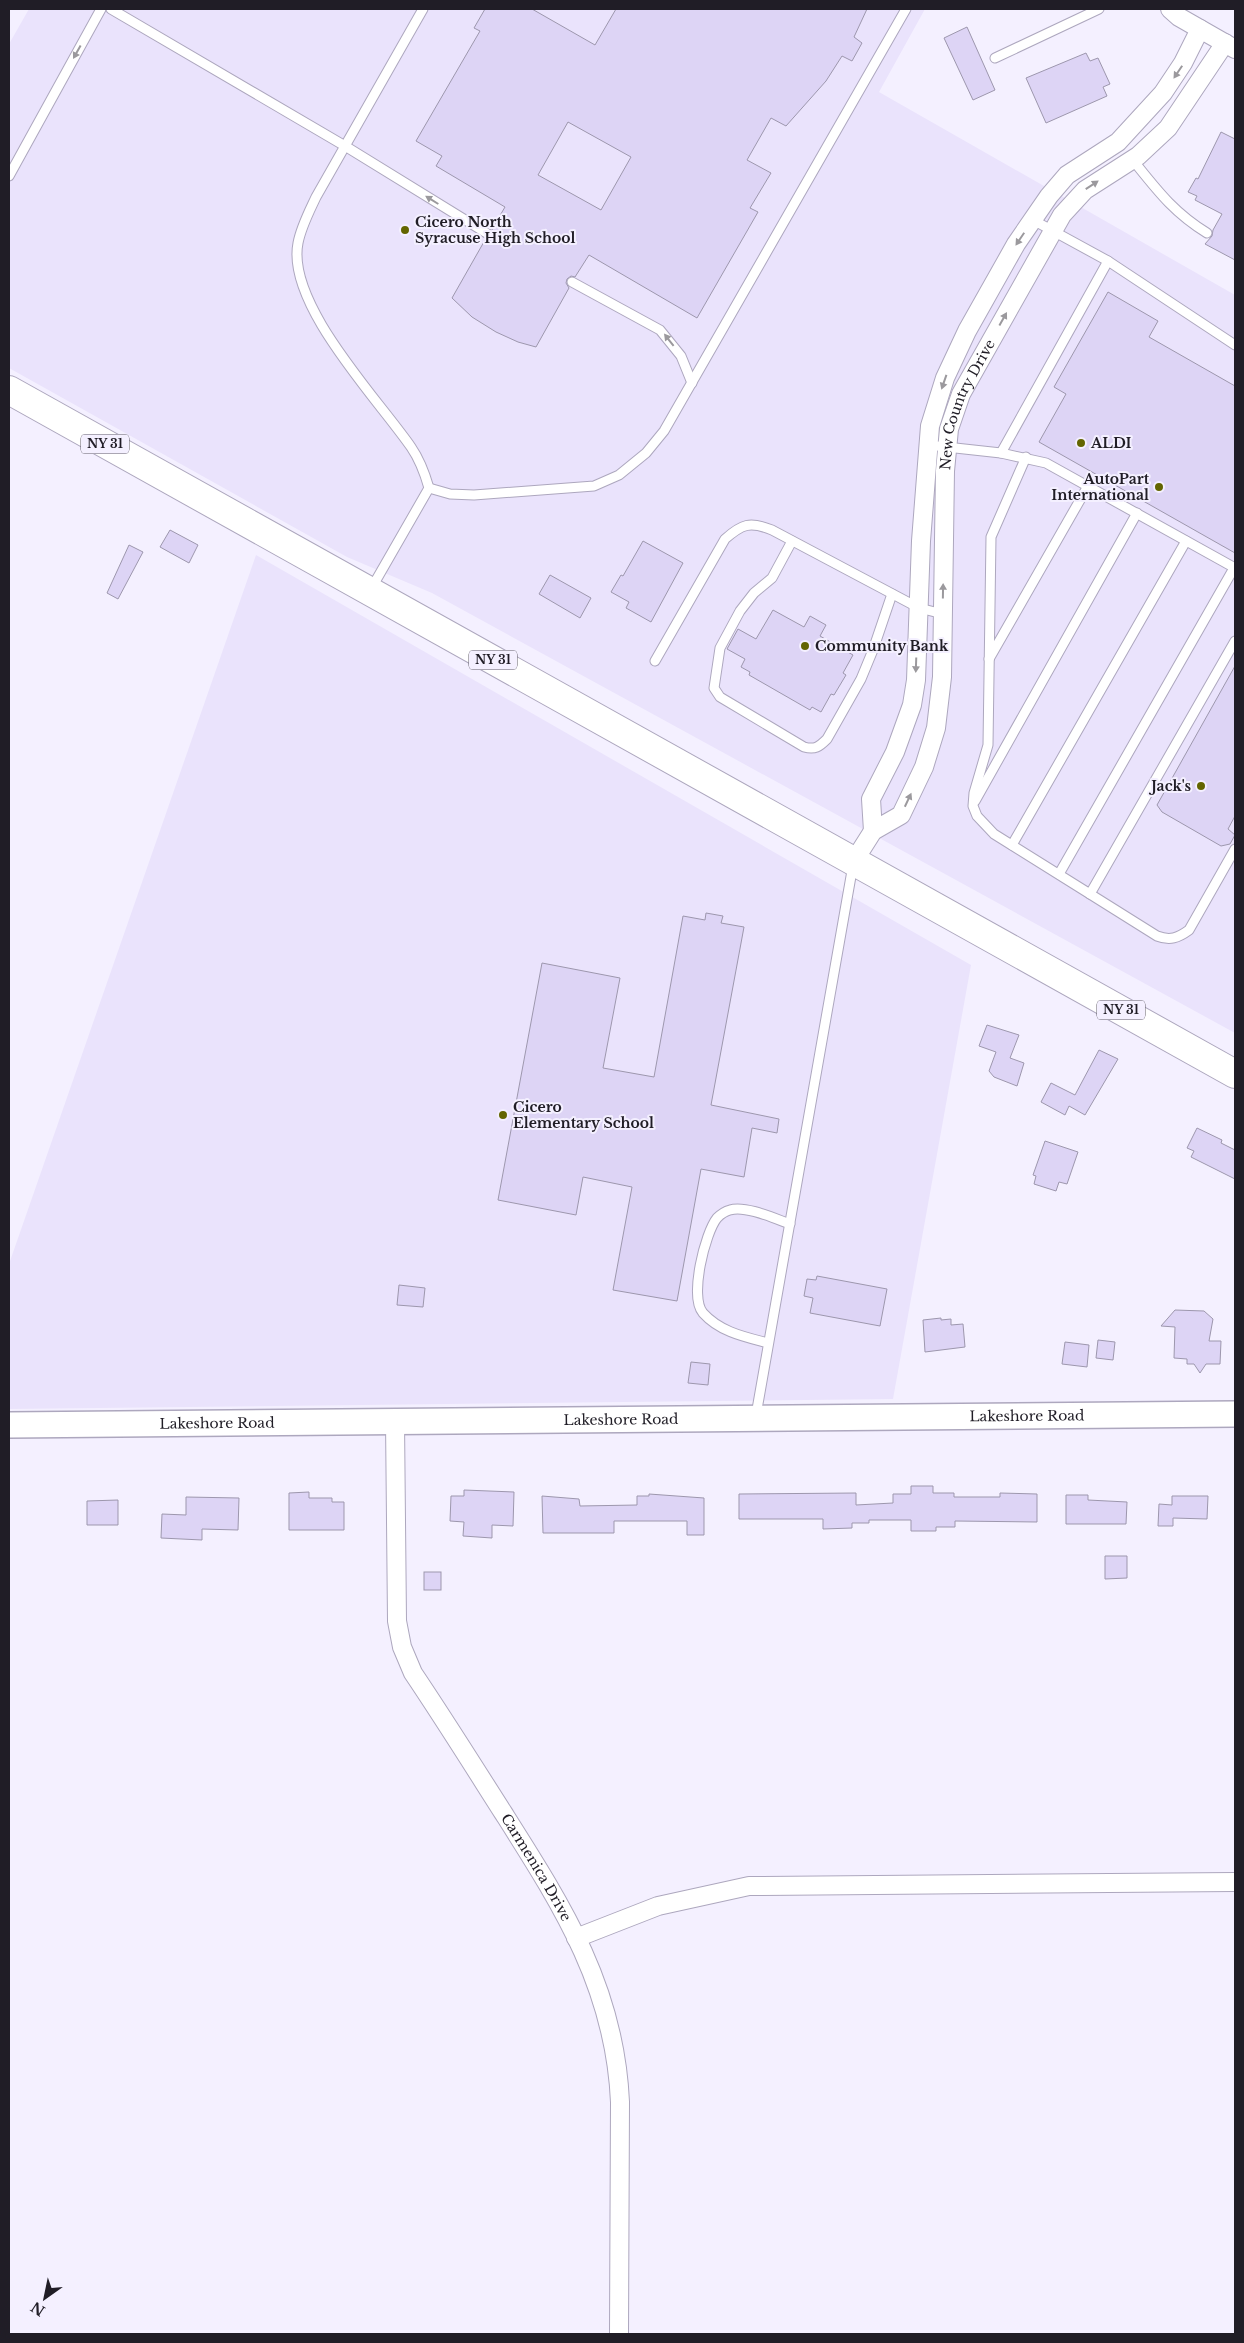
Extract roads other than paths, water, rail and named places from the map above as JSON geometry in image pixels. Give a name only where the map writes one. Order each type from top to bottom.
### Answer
[{"type":"main road","name":"NY 31","points":[[9,390],[1235,1074]]},
{"type":"street","name":"New Country Drive","points":[[854,861],[873,831],[900,816],[929,751],[936,728],[941,685],[947,447],[949,430],[961,394],[1062,215],[1085,190],[1132,160],[1168,128],[1230,46],[1170,9]]},
{"type":"street","name":"New Country Drive","points":[[873,831],[871,799],[896,752],[912,705],[916,680],[928,445],[930,426],[945,378],[968,331],[1016,244],[1033,220],[1067,175],[1118,142],[1163,93],[1184,63],[1200,29]]},
{"type":"street","name":"Lakeshore Road","points":[[9,1424],[1235,1414]]},
{"type":"street","name":"Carmenica Drive","points":[[395,1421],[397,1621],[402,1647],[413,1674],[558,1899],[595,1980],[609,2023],[619,2067],[620,2334]]},
{"type":"street","points":[[576,1938],[658,1906],[749,1886],[1235,1882]]},
{"type":"lane","points":[[9,176],[101,9]]},
{"type":"lane","points":[[111,9],[345,146],[488,234]]},
{"type":"lane","points":[[370,592],[429,488],[423,469],[412,448],[333,344],[318,319],[306,294],[299,268],[297,245],[304,221],[423,9]]},
{"type":"lane","points":[[429,488],[450,494],[474,495],[594,486],[619,475],[646,453],[664,430],[692,383],[906,9]]},
{"type":"lane","points":[[995,58],[1099,9]]},
{"type":"lane","points":[[1132,160],[1170,206],[1188,221],[1207,233]]},
{"type":"lane","points":[[1033,220],[1108,261],[1235,345]]},
{"type":"lane","points":[[1001,453],[1108,261]]},
{"type":"lane","points":[[572,282],[660,330],[681,356],[692,383]]},
{"type":"lane","points":[[928,445],[1001,453],[1046,463],[1235,568],[1059,874]]},
{"type":"lane","points":[[1026,458],[991,537],[988,745],[972,806],[994,834],[1166,940],[1180,937],[1189,930],[1235,849]]},
{"type":"lane","points":[[988,661],[1088,486]]},
{"type":"lane","points":[[972,806],[1137,513]]},
{"type":"lane","points":[[655,661],[725,539],[740,526],[759,525],[919,608],[943,614]]},
{"type":"lane","points":[[792,541],[772,578],[754,593],[740,611],[720,648],[714,688],[720,697],[804,747],[812,749],[820,746],[827,739],[861,679],[874,650],[892,594]]},
{"type":"lane","points":[[1012,845],[1186,541]]},
{"type":"lane","points":[[1090,894],[1235,641]]},
{"type":"lane","points":[[755,1418],[854,861]]},
{"type":"lane","points":[[768,1343],[738,1335],[718,1326],[702,1312],[697,1298],[702,1254],[718,1216],[732,1209],[760,1213],[790,1224]]},
{"type":"place","name":"Cicero North Syracuse High School","points":[[405,230]]},
{"type":"place","name":"ALDI","points":[[1081,443]]},
{"type":"place","name":"AutoPart International","points":[[1159,487]]},
{"type":"place","name":"Community Bank","points":[[805,646]]},
{"type":"place","name":"Jack's","points":[[1201,786]]},
{"type":"place","name":"Cicero Elementary School","points":[[503,1115]]}]
